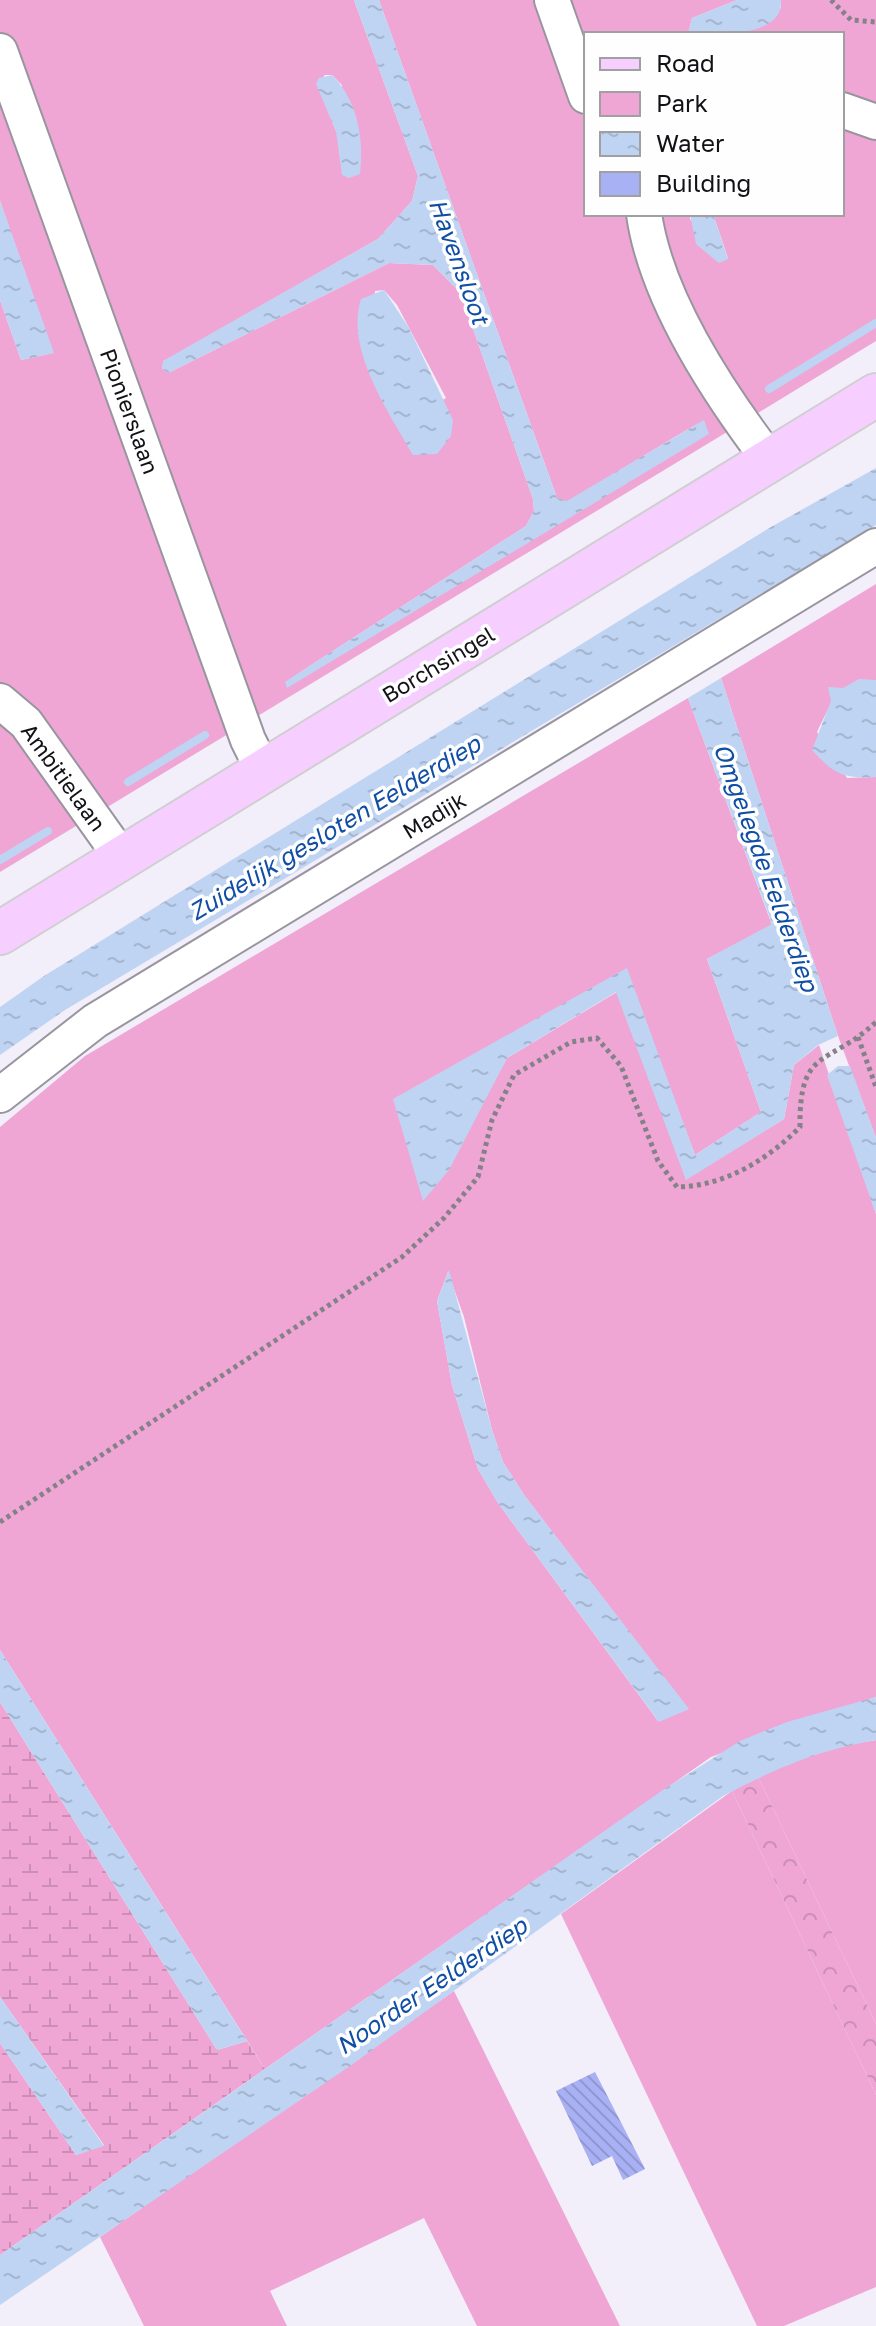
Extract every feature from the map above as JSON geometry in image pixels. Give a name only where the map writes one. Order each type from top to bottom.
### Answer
[{"type":"main road","name":"Borchsingel","points":[[0,933],[876,395]]},
{"type":"street","points":[[552,0],[584,90]]},
{"type":"street","name":"Pionierslaan","points":[[0,51],[248,740],[263,770]]},
{"type":"street","points":[[844,111],[876,122]]},
{"type":"street","points":[[644,216],[649,244],[684,327],[749,433],[771,462]]},
{"type":"street","name":"Madijk","points":[[0,1095],[95,1021],[876,546]]},
{"type":"street","name":"Ambitielaan","points":[[0,701],[26,723],[122,858]]},
{"type":"path","points":[[831,0],[851,20],[876,22]]},
{"type":"path","points":[[0,1522],[402,1257],[444,1218],[478,1177],[492,1120],[514,1075],[571,1042],[597,1038],[621,1066],[658,1161],[677,1187],[706,1187],[774,1153],[800,1127],[800,1095],[812,1064],[858,1037],[876,1022]]},
{"type":"path","points":[[858,1037],[876,1087]]},
{"type":"green space","points":[[0,0],[354,0],[418,176],[412,201],[378,239],[164,361],[162,368],[168,373],[389,263],[433,265],[460,292],[533,499],[534,511],[526,526],[285,682],[703,420],[567,502],[557,498],[379,0],[536,0],[572,101],[584,116],[584,216],[633,216],[732,429],[0,872],[0,300],[21,360],[53,353],[0,201]],"holes":[[[325,75],[332,75],[342,85],[336,131],[317,84]],[[384,290],[397,305],[446,398],[397,427],[371,373],[375,291]]]},
{"type":"green space","points":[[562,0],[737,0],[692,18],[688,32],[584,32],[584,63]]},
{"type":"green space","points":[[781,0],[876,0],[876,111],[844,100],[844,32],[744,32],[781,8]]},
{"type":"green space","points":[[844,124],[876,135],[876,341],[753,416],[674,282],[655,216],[690,216],[728,258],[714,216],[844,216]]},
{"type":"green space","points":[[876,584],[876,680],[845,688],[832,703],[817,732],[847,778],[876,777],[876,1138],[838,1036],[721,678]]},
{"type":"green space","points":[[688,698],[772,925],[707,959],[761,1112],[695,1155],[626,969],[394,1099],[467,1132],[507,1058],[617,992],[686,1179],[784,1119],[794,1065],[819,1045],[876,1214],[876,1697],[711,1757],[265,2069],[0,1650],[0,1127],[85,1056]],"holes":[[[448,1272],[464,1317],[503,1462],[524,1495],[688,1709],[658,1721],[498,1503],[478,1469],[452,1385],[437,1301]]]},
{"type":"green space","points":[[0,1702],[217,2050],[247,2041],[265,2069],[0,2255],[0,2043],[76,2155],[104,2145],[0,1997]]},
{"type":"green space","points":[[876,1740],[876,2024],[758,1777],[825,1749]]},
{"type":"green space","points":[[758,1777],[876,2024],[876,2095],[732,1791]]},
{"type":"green space","points":[[732,1791],[876,2095],[876,2287],[784,2326],[757,2326],[561,1914]]},
{"type":"green space","points":[[454,1991],[620,2326],[477,2326],[424,2218],[270,2291],[287,2326],[144,2326],[100,2237]]},
{"type":"water","name":"Havensloot","points":[[354,0],[379,0],[557,498],[567,501],[704,420],[709,434],[287,688],[285,682],[526,526],[534,511],[533,499],[460,292],[433,265],[389,263],[168,373],[162,368],[163,361],[378,239],[412,201],[418,176]]},
{"type":"water","points":[[737,0],[781,0],[779,13],[771,22],[745,32],[688,32],[692,18]]},
{"type":"water","points":[[332,75],[348,97],[360,134],[360,174],[349,178],[342,175],[336,131],[316,84],[319,78]]},
{"type":"water","points":[[0,201],[54,353],[21,360],[0,300]]},
{"type":"water","points":[[690,216],[714,216],[728,259],[719,263],[696,244]]},
{"type":"water","points":[[384,290],[409,328],[453,420],[451,436],[437,454],[413,455],[382,400],[364,359],[358,319],[361,299]]},
{"type":"water","name":"Zuidelijk gesloten Eelderdiep","points":[[876,468],[876,525],[65,1010],[0,1055],[0,1007],[44,976],[771,527]]},
{"type":"water","name":"Omgelegde Eelderdiep","points":[[721,678],[838,1036],[818,1045],[794,1065],[784,1119],[686,1180],[616,992],[507,1058],[449,1170],[423,1201],[393,1099],[627,968],[695,1155],[761,1112],[707,959],[772,924],[688,698]]},
{"type":"water","points":[[859,679],[876,680],[876,777],[847,776],[827,765],[812,750],[831,701],[828,687],[843,688]]},
{"type":"water","points":[[838,1066],[850,1066],[876,1138],[876,1214],[827,1075]]},
{"type":"water","points":[[449,1270],[503,1462],[524,1495],[689,1709],[659,1722],[498,1503],[478,1469],[452,1385],[437,1301]]},
{"type":"water","points":[[0,1650],[247,2041],[217,2050],[0,1702]]},
{"type":"water","name":"Noorder Eelderdiep","points":[[876,1697],[876,1740],[834,1749],[797,1762],[723,1796],[350,2066],[0,2305],[0,2255],[663,1790],[740,1741],[787,1722]]},
{"type":"water","points":[[0,1997],[104,2146],[76,2155],[0,2043]]},
{"type":"building","points":[[595,2072],[645,2169],[623,2180],[612,2156],[592,2166],[556,2091]]},
{"type":"waterway","points":[[769,389],[876,323]]},
{"type":"waterway","points":[[128,782],[205,735]]},
{"type":"waterway","points":[[0,860],[48,831]]}]
